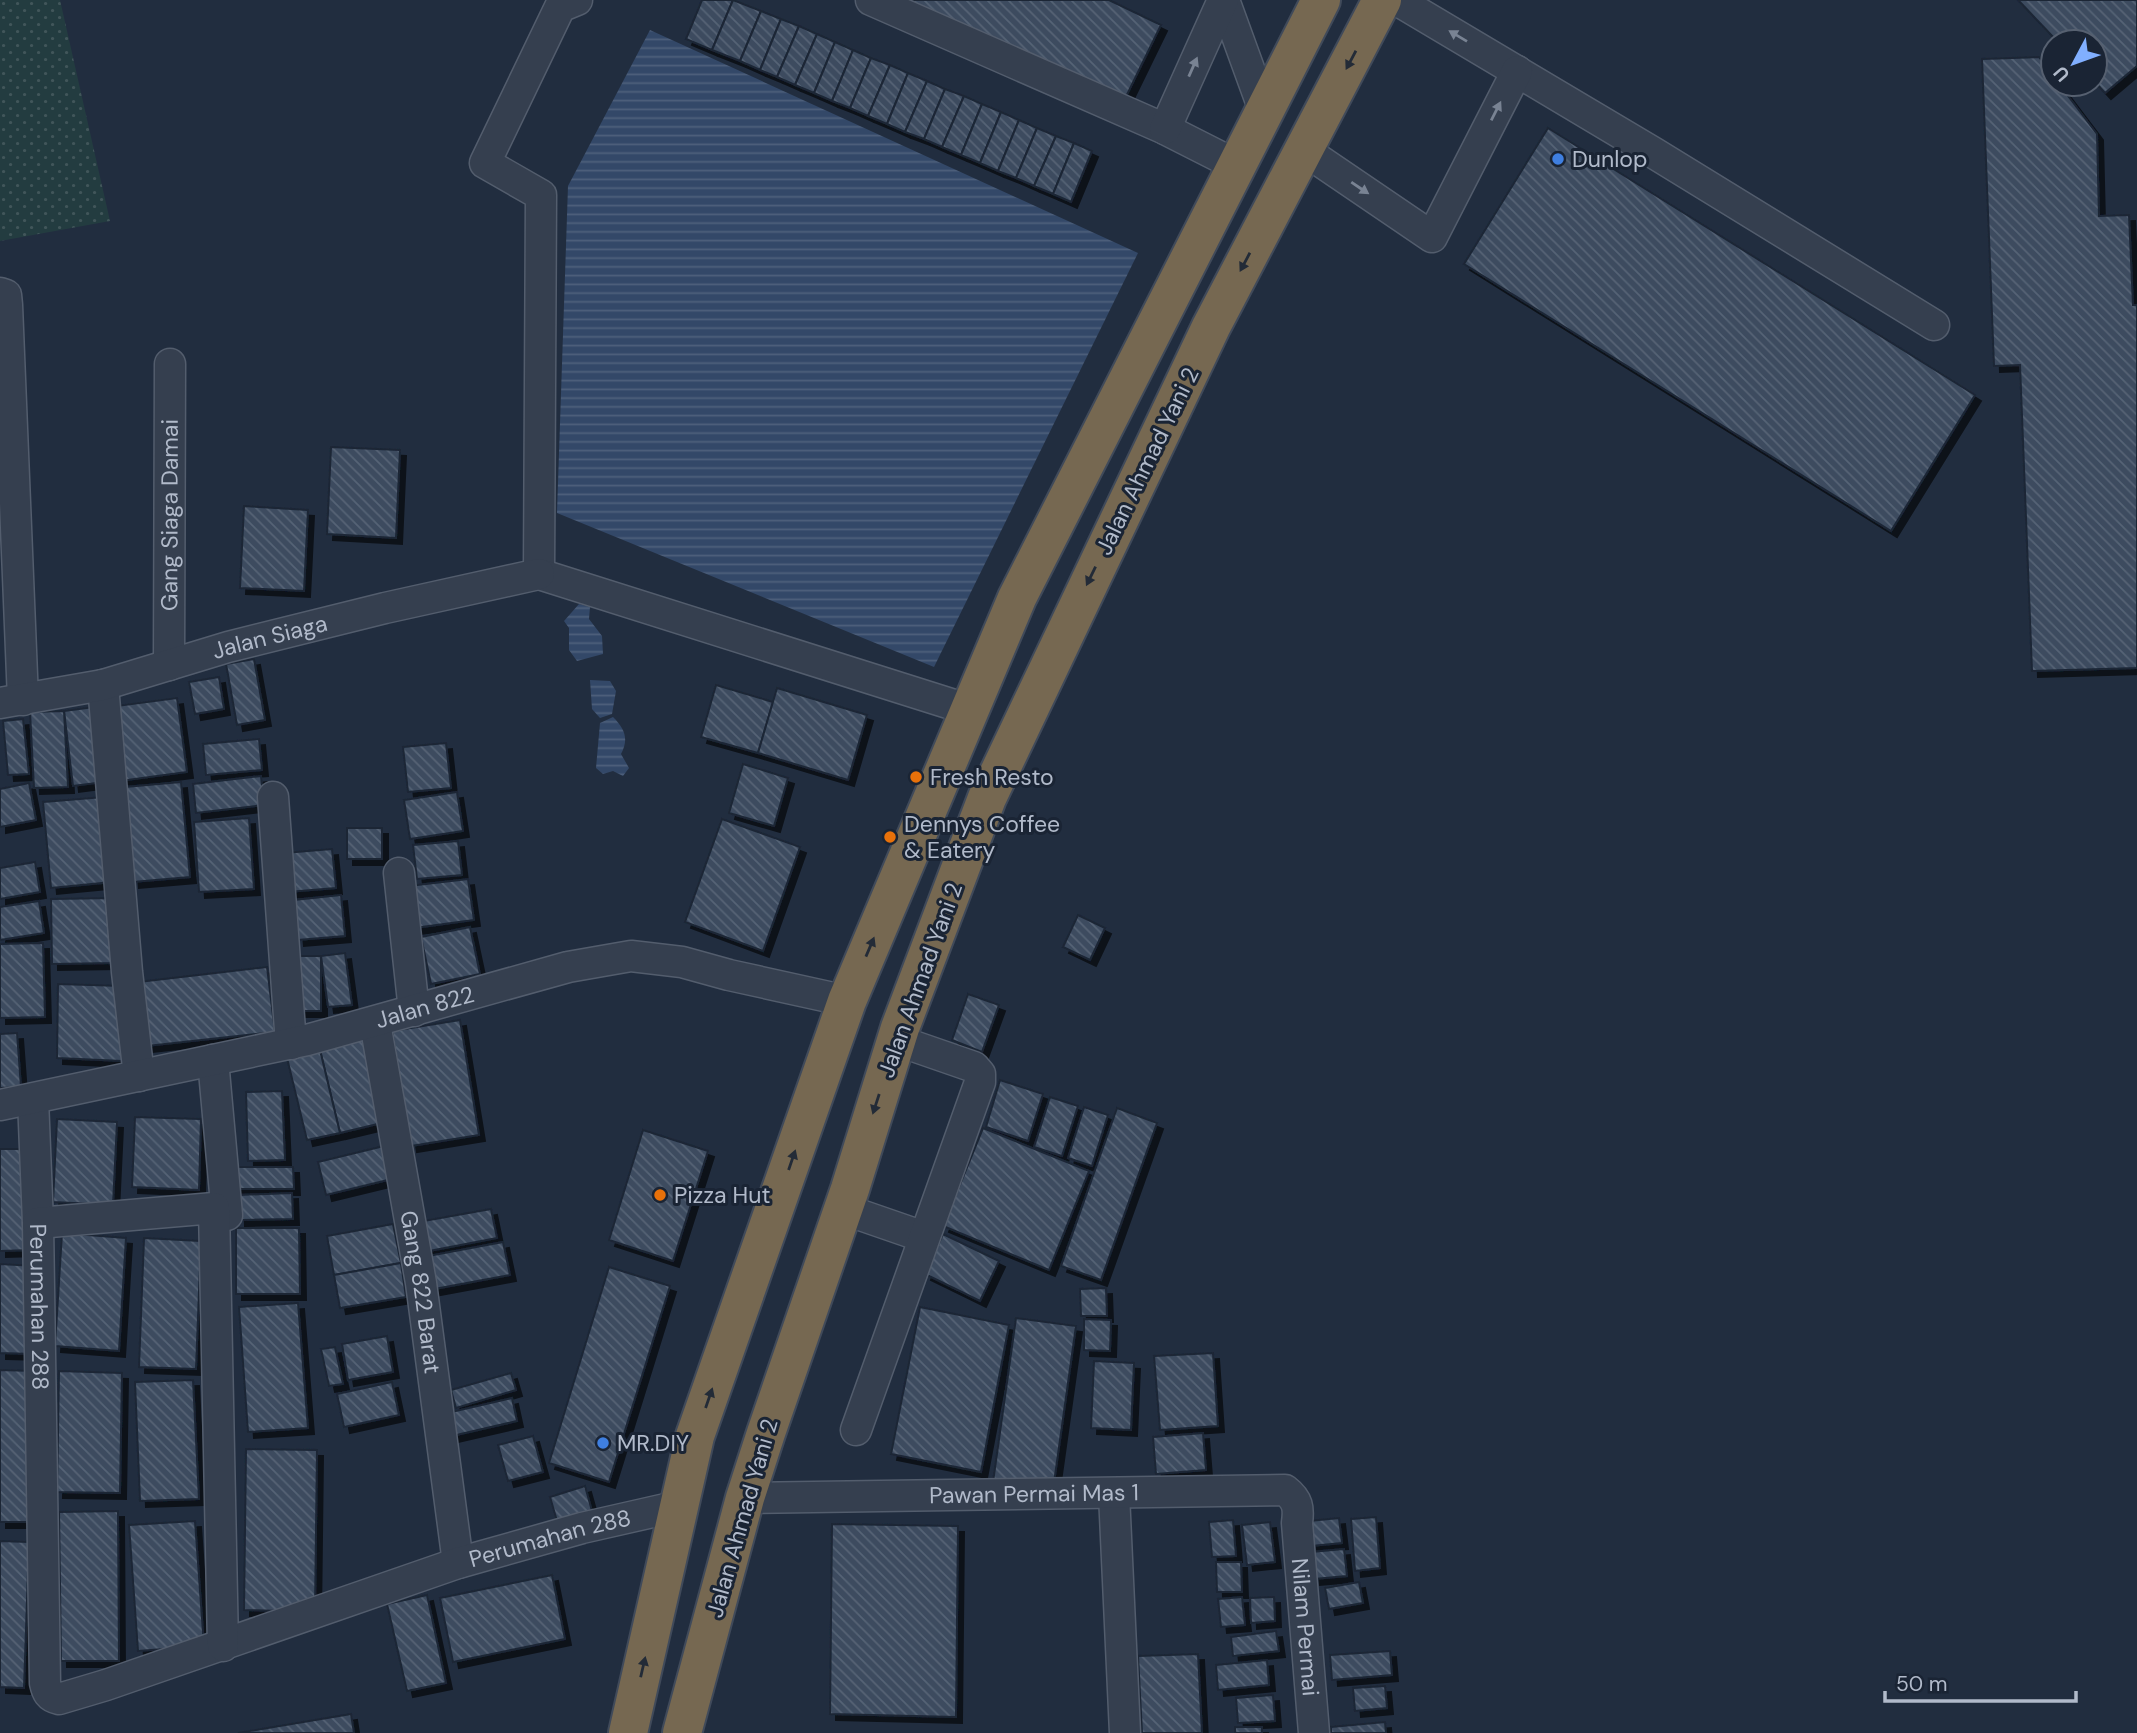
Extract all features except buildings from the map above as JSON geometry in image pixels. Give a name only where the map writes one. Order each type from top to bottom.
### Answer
[{"type":"highway","points":[[628,1733],[695,1436],[847,1000],[1017,598],[1321,0]]},
{"type":"highway","name":"Jalan Ahmad Yani 2","points":[[682,1733],[745,1498],[843,1209],[896,1040],[986,798],[1211,327],[1382,0]]},
{"type":"street","points":[[577,0],[561,7],[485,163],[541,195],[539,574],[970,710]]},
{"type":"street","points":[[872,0],[1165,129],[1236,165]]},
{"type":"street","points":[[1165,129],[1224,0]]},
{"type":"street","points":[[1224,0],[1265,110]]},
{"type":"street","points":[[1397,0],[1934,324]]},
{"type":"street","points":[[1304,150],[1432,237],[1517,71]]},
{"type":"street","points":[[0,293],[6,295],[7,304],[11,701]]},
{"type":"street","name":"Gang Siaga Damai","points":[[169,665],[170,364]]},
{"type":"street","name":"Jalan Siaga","points":[[11,701],[103,685],[228,647],[539,574]]},
{"type":"street","points":[[103,685],[127,972],[139,1076]]},
{"type":"street","points":[[273,797],[291,1044]]},
{"type":"street","points":[[399,873],[414,1010]]},
{"type":"street","name":"Jalan 822","points":[[0,1105],[291,1044],[375,1023],[568,967],[631,956],[682,962],[729,975],[847,1000]]},
{"type":"street","name":"Gang 822 Barat","points":[[375,1023],[421,1283],[458,1563]]},
{"type":"street","points":[[856,1430],[980,1082],[980,1074],[974,1067],[896,1040]]},
{"type":"street","points":[[213,1060],[227,1215]]},
{"type":"street","points":[[33,1099],[38,1223]]},
{"type":"street","name":"Perumahan 288","points":[[223,1646],[214,1208],[38,1223],[44,1683],[52,1698],[59,1699],[223,1646],[458,1563],[582,1528],[679,1506]]},
{"type":"street","points":[[843,1209],[924,1237]]},
{"type":"street","name":"Pawan Permai Mas 1","points":[[745,1498],[1285,1490],[1294,1496],[1299,1507],[1297,1523]]},
{"type":"street","points":[[1114,1494],[1125,1733]]},
{"type":"street","name":"Nilam Permai","points":[[1297,1523],[1314,1733]]},
{"type":"green space","points":[[0,0],[60,0],[110,221],[0,241]]},
{"type":"water","points":[[650,30],[1138,253],[934,667],[557,513],[568,186]]},
{"type":"water","points":[[579,604],[590,607],[589,619],[602,636],[603,654],[577,661],[569,650],[569,628],[564,621]]},
{"type":"water","points":[[590,680],[610,681],[616,691],[612,714],[600,718],[592,709]]},
{"type":"water","points":[[613,717],[624,734],[625,744],[621,754],[629,768],[623,776],[613,771],[603,774],[596,768],[600,723]]},
{"type":"place","name":"Dunlop","points":[[1558,159]]},
{"type":"place","name":"Fresh Resto","points":[[916,777]]},
{"type":"place","name":"Dennys Coffee & Eatery","points":[[890,837]]},
{"type":"place","name":"Pizza Hut","points":[[660,1195]]},
{"type":"place","name":"MR.DIY","points":[[603,1443]]}]
